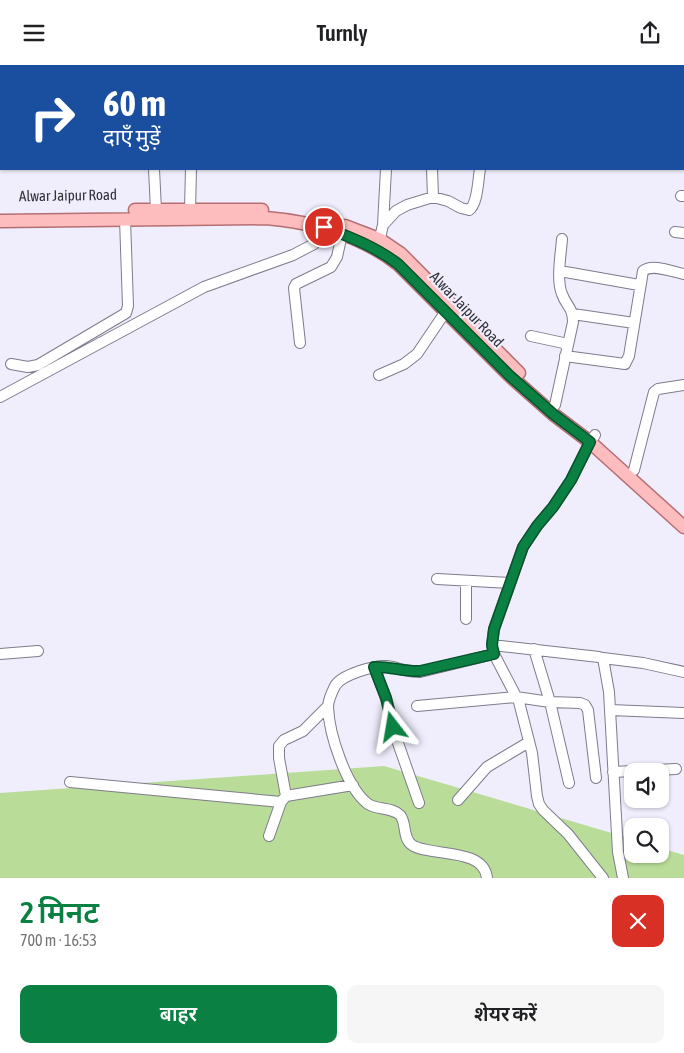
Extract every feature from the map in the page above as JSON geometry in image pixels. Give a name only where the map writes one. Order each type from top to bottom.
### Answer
[{"type":"main road","name":"Alwar Jaipur Road","points":[[0,221],[126,219],[190,209],[239,209],[294,212],[339,224],[378,245],[509,375],[553,414],[592,438],[634,470],[684,516]]},
{"type":"main road","name":"Alwar Jaipur Road","points":[[0,213],[165,213],[266,218],[305,222],[324,227],[401,254],[513,367],[592,438],[684,527]]},
{"type":"street","points":[[154,170],[165,213]]},
{"type":"street","points":[[190,209],[191,170]]},
{"type":"street","points":[[378,245],[383,225],[386,170]]},
{"type":"street","points":[[432,170],[433,197]]},
{"type":"street","points":[[383,225],[396,211],[407,205],[433,197],[469,210],[475,202],[480,170]]},
{"type":"street","points":[[11,364],[28,367],[38,365],[126,313],[128,306],[126,219]]},
{"type":"street","points":[[0,397],[204,287],[293,255],[314,244],[324,227]]},
{"type":"street","points":[[300,343],[294,288],[296,284],[331,267],[337,257],[342,234]]},
{"type":"street","points":[[555,405],[573,315],[572,310],[562,295],[560,285],[562,239]]},
{"type":"street","points":[[565,355],[625,364],[629,356],[639,285],[641,276],[646,268],[684,274]]},
{"type":"street","points":[[560,271],[639,285]]},
{"type":"street","points":[[379,375],[404,364],[417,354],[446,311]]},
{"type":"street","points":[[573,315],[634,323]]},
{"type":"street","points":[[531,336],[568,344]]},
{"type":"street","points":[[634,470],[654,392],[658,389],[684,385]]},
{"type":"street","points":[[592,438],[571,480],[523,547],[494,629],[493,649],[516,697],[529,742],[539,804],[543,811],[568,834],[603,878]]},
{"type":"street","points":[[437,579],[510,583]]},
{"type":"street","points":[[466,581],[466,619]]},
{"type":"street","points":[[269,836],[284,799],[279,746],[284,740],[303,731],[328,706],[338,681],[343,677],[374,667],[386,666],[409,672],[420,671],[493,649],[534,649],[642,663],[684,672]]},
{"type":"street","points":[[534,649],[550,702],[568,783]]},
{"type":"street","points":[[0,654],[38,651]]},
{"type":"street","points":[[603,658],[609,692],[618,852],[623,878]]},
{"type":"street","points":[[374,667],[386,698],[398,743],[419,803]]},
{"type":"street","points":[[416,706],[516,697],[585,705],[588,710],[596,778]]},
{"type":"street","points":[[328,706],[334,742],[358,795],[374,807],[395,811],[399,814],[403,819],[404,831],[411,845],[453,854],[479,863],[484,866],[487,878]]},
{"type":"street","points":[[610,710],[684,713]]},
{"type":"street","points":[[458,800],[487,767],[529,742]]},
{"type":"street","points":[[613,771],[676,769]]},
{"type":"street","points":[[70,782],[284,799],[352,785]]},
{"type":"green space","points":[[384,766],[624,837],[624,863],[669,863],[669,851],[684,855],[684,878],[0,878],[0,793]]},
{"type":"route","points":[[324,227],[352,237],[388,255],[509,375],[553,414],[590,442],[571,480],[523,547],[494,629],[492,645],[494,654],[432,670],[409,672],[386,666],[374,667],[386,698],[393,727]]}]
